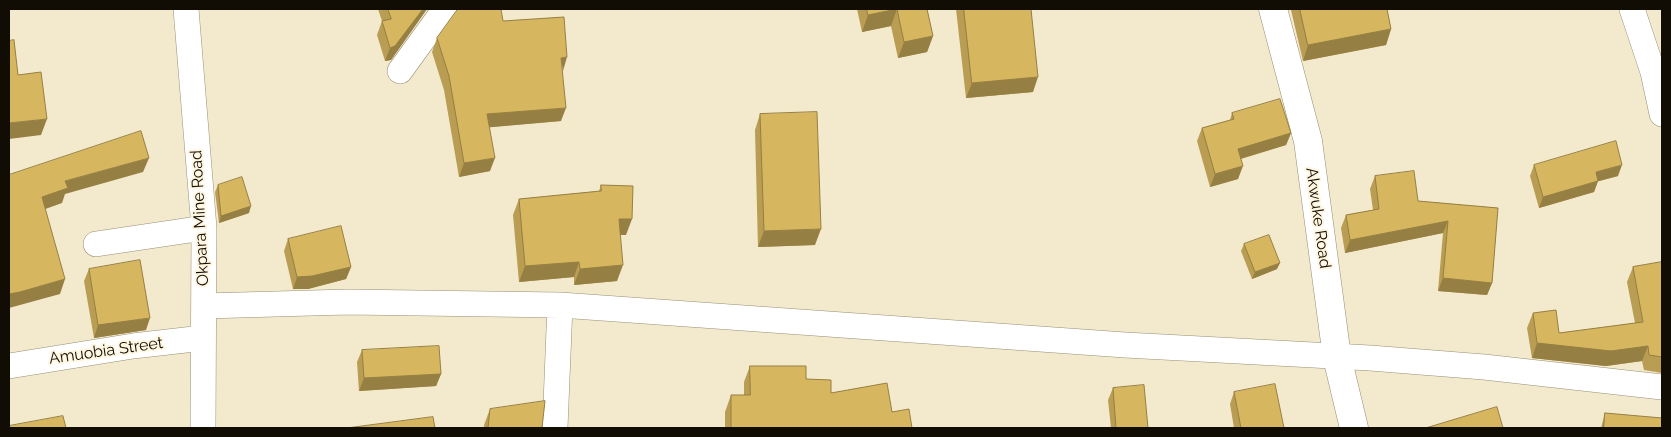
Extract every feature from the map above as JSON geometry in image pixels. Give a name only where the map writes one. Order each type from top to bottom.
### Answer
[{"type":"main road","name":"Akwuke Road","points":[[1273,9],[1308,141],[1337,357],[1354,428]]},
{"type":"street","name":"Okpara Mine Road","points":[[186,9],[204,228],[203,428]]},
{"type":"street","points":[[400,71],[445,9]]},
{"type":"street","points":[[1632,9],[1652,72],[1662,114]]},
{"type":"street","points":[[96,244],[204,228]]},
{"type":"street","points":[[204,306],[348,302],[560,306],[1115,344],[1337,357],[1484,368],[1662,387]]},
{"type":"street","points":[[555,428],[560,306]]},
{"type":"street","name":"Amuobia Street","points":[[9,366],[133,346],[203,338]]},
{"type":"building","points":[[388,9],[423,9],[395,46],[390,48],[382,21],[391,19]]},
{"type":"building","points":[[458,9],[501,9],[503,21],[564,17],[567,57],[561,58],[566,108],[487,114],[495,158],[464,163],[449,76],[437,38]]},
{"type":"building","points":[[867,9],[897,9],[868,15]]},
{"type":"building","points":[[897,9],[927,9],[933,36],[904,42]]},
{"type":"building","points":[[964,9],[1031,9],[1038,77],[972,83]]},
{"type":"building","points":[[1300,9],[1387,9],[1391,29],[1308,45]]},
{"type":"building","points":[[14,40],[18,75],[41,72],[47,119],[9,123],[9,41]]},
{"type":"building","points":[[1280,99],[1291,133],[1238,149],[1243,166],[1215,174],[1202,128],[1234,119],[1232,113]]},
{"type":"building","points":[[817,112],[821,229],[764,231],[760,114]]},
{"type":"building","points":[[141,131],[149,158],[65,181],[68,188],[42,197],[65,279],[9,294],[9,175]]},
{"type":"building","points":[[1616,141],[1622,165],[1596,172],[1598,181],[1543,197],[1534,165]]},
{"type":"building","points":[[1414,171],[1418,201],[1498,208],[1492,283],[1443,278],[1448,221],[1350,240],[1346,215],[1379,209],[1375,176]]},
{"type":"building","points":[[242,177],[251,206],[221,216],[218,185]]},
{"type":"building","points":[[601,185],[633,186],[632,219],[619,219],[623,265],[580,269],[579,262],[525,266],[519,199],[601,191]]},
{"type":"building","points":[[341,226],[351,267],[312,276],[297,277],[288,239]]},
{"type":"building","points":[[1269,235],[1280,263],[1255,272],[1244,244]]},
{"type":"building","points":[[140,260],[150,318],[98,325],[89,269]]},
{"type":"building","points":[[1662,262],[1662,357],[1649,355],[1648,346],[1611,351],[1537,343],[1533,313],[1556,310],[1559,333],[1643,322],[1633,267]]},
{"type":"building","points":[[439,346],[441,374],[364,378],[362,350]]},
{"type":"building","points":[[750,366],[806,366],[806,379],[831,380],[831,393],[887,383],[892,412],[909,409],[912,428],[731,428],[731,395],[750,395]]},
{"type":"building","points":[[1275,384],[1284,428],[1241,428],[1234,392]]},
{"type":"building","points":[[1144,385],[1148,428],[1116,428],[1113,388]]},
{"type":"building","points":[[545,401],[542,428],[488,428],[490,409]]},
{"type":"building","points":[[1497,407],[1503,428],[1426,428]]},
{"type":"building","points":[[1605,413],[1662,418],[1662,428],[1604,428]]},
{"type":"building","points":[[63,416],[66,428],[9,428],[9,426]]},
{"type":"building","points":[[433,417],[435,428],[347,428]]}]
